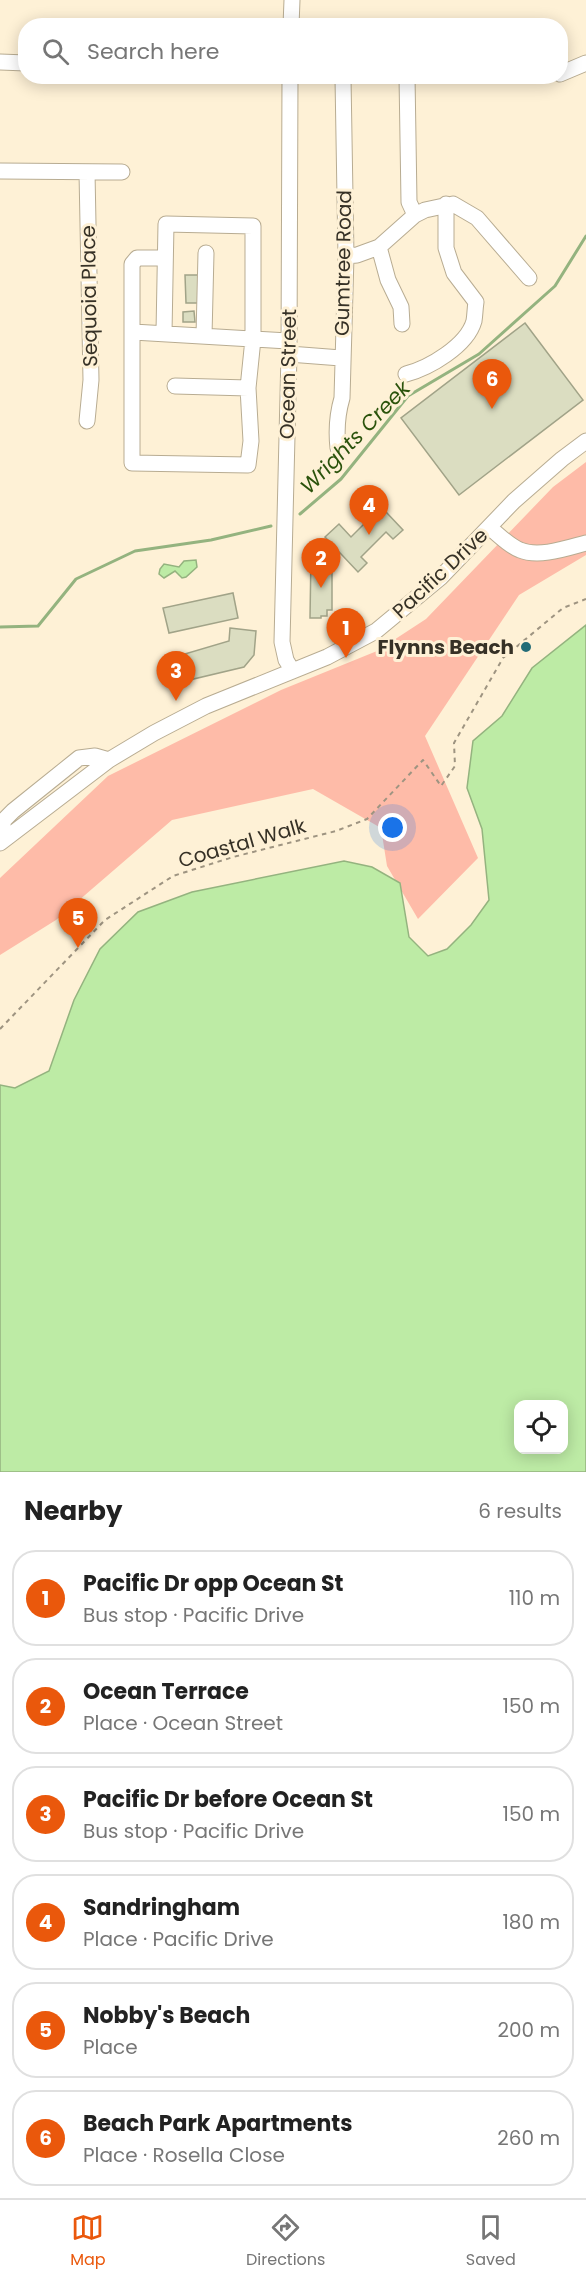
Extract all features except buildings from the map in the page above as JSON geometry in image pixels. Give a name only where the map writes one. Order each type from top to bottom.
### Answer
[{"type":"street","points":[[291,18],[292,0]]},
{"type":"street","points":[[0,62],[18,63]]},
{"type":"street","points":[[568,71],[586,63]]},
{"type":"street","name":"Ocean Street","points":[[290,84],[288,347],[282,642],[291,670]]},
{"type":"street","name":"Gumtree Road","points":[[338,448],[336,431],[342,398],[341,358],[346,256],[343,84]]},
{"type":"street","points":[[406,84],[409,202],[415,215]]},
{"type":"street","points":[[0,171],[122,172]]},
{"type":"street","name":"Sequoia Place","points":[[87,172],[91,380],[87,421]]},
{"type":"street","points":[[406,375],[423,370],[444,357],[460,342],[474,323],[476,302],[454,273],[446,248],[446,204]]},
{"type":"street","points":[[346,256],[357,255],[379,247],[415,215],[446,204],[453,204],[477,218],[529,278]]},
{"type":"street","points":[[164,258],[137,258],[132,264],[132,463],[249,465],[251,441],[248,388],[253,339],[253,226],[166,224],[164,333]]},
{"type":"street","points":[[379,247],[388,280],[401,307],[402,324]]},
{"type":"street","points":[[204,336],[206,253]]},
{"type":"street","points":[[133,332],[253,339],[341,358]]},
{"type":"street","points":[[175,386],[248,388]]},
{"type":"street","name":"Pacific Drive","points":[[0,843],[109,760],[154,733],[206,706],[327,657],[376,631],[440,578],[514,501],[586,441]]},
{"type":"street","points":[[489,527],[514,548],[526,552],[555,550],[586,543]]},
{"type":"street","points":[[0,835],[4,820],[13,811],[79,759],[95,756],[109,760]]},
{"type":"path","name":"Coastal Walk","points":[[0,1029],[105,920],[173,876],[233,856],[336,831],[367,819],[423,760],[441,786],[455,765],[454,743],[503,658],[563,608],[586,599]]},
{"type":"shaded area","points":[[586,462],[586,555],[519,595],[425,736],[478,858],[418,919],[387,866],[381,828],[313,789],[172,820],[56,920],[0,955],[0,878],[108,776],[281,690],[377,651],[426,619],[553,487]]},
{"type":"shaded area","points":[[196,560],[197,567],[186,577],[182,578],[175,571],[164,578],[159,574],[164,564],[179,567],[184,561]]},
{"type":"shaded area","points":[[586,625],[586,1472],[0,1472],[0,1085],[15,1088],[49,1071],[74,1000],[100,949],[138,912],[192,892],[344,861],[372,867],[400,883],[409,937],[428,956],[447,949],[471,925],[489,900],[482,829],[467,788],[473,741],[502,716],[532,668]]},
{"type":"waterway","name":"Wrights Creek","points":[[300,514],[341,479],[408,396],[479,354],[555,286],[586,236]]},
{"type":"waterway","name":"Wrights Creek","points":[[0,627],[38,626],[76,579],[135,551],[211,540],[271,526]]},
{"type":"place","name":"Beach Park Apartments","points":[[492,409]]},
{"type":"place","name":"Sandringham","points":[[369,535]]},
{"type":"place","name":"Ocean Terrace","points":[[321,588]]},
{"type":"place","name":"Flynns Beach","points":[[526,647]]},
{"type":"place","name":"Pacific Dr opp Ocean St","points":[[346,658]]},
{"type":"place","name":"Pacific Dr before Ocean St","points":[[176,701]]},
{"type":"place","name":"Nobby's Beach","points":[[78,948]]}]
